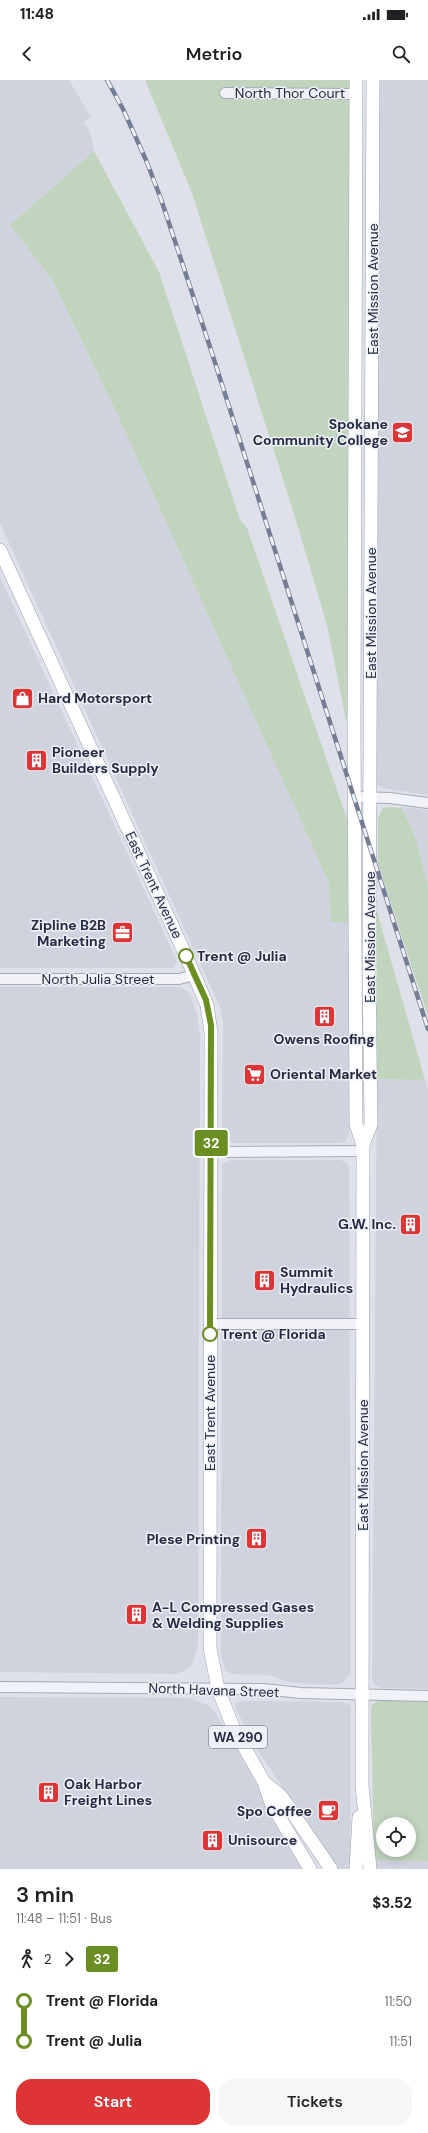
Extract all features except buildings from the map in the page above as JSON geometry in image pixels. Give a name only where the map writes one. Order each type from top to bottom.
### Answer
[{"type":"main road","name":"East Mission Avenue","points":[[356,80],[354,797],[356,1124],[363,1148],[362,1785],[370,1869]]},
{"type":"main road","name":"East Mission Avenue","points":[[363,1148],[371,1124],[369,975],[371,797],[373,80]]},
{"type":"main road","name":"East Trent Avenue","points":[[0,550],[208,1005],[211,1025],[209,1633],[212,1662],[218,1689],[233,1728],[264,1782],[271,1803],[310,1869]]},
{"type":"main road","name":"East Trent Avenue","points":[[264,1782],[281,1796],[331,1869]]},
{"type":"main road","name":"East Mission Avenue","points":[[356,1869],[357,1836],[362,1785]]},
{"type":"street","name":"North Thor Court","points":[[225,93],[356,94]]},
{"type":"street","points":[[354,797],[371,797],[428,803]]},
{"type":"street","name":"North Julia Street","points":[[0,979],[179,979],[195,975]]},
{"type":"street","points":[[211,1152],[363,1148]]},
{"type":"street","points":[[210,1324],[363,1324]]},
{"type":"street","name":"North Havana Street","points":[[0,1687],[263,1689],[291,1693],[428,1696]]},
{"type":"shaded area","points":[[0,80],[69,80],[91,117],[83,122],[90,131],[94,151],[10,225],[53,281],[120,420],[329,883],[331,922],[348,922],[349,1135],[345,1142],[234,1143],[228,1141],[222,1134],[223,1023],[220,1007],[0,523]]},
{"type":"shaded area","name":"Spokane Community College","points":[[379,80],[428,80],[428,795],[381,788],[376,783]]},
{"type":"shaded area","points":[[0,577],[177,961],[173,968],[0,968]]},
{"type":"shaded area","points":[[402,807],[428,810],[428,886],[416,839]]},
{"type":"shaded area","points":[[0,987],[179,987],[189,992],[197,1013],[200,1036],[198,1647],[192,1665],[184,1671],[175,1674],[0,1672]]},
{"type":"shaded area","points":[[377,1079],[425,1080],[428,1089],[428,1689],[381,1688],[374,1684],[372,1680]]},
{"type":"shaded area","points":[[230,1160],[341,1160],[348,1164],[351,1665],[350,1673],[340,1684],[332,1685],[287,1682],[269,1675],[232,1674],[225,1670],[221,1655],[222,1168],[223,1164]]},
{"type":"shaded area","points":[[0,1697],[189,1698],[208,1705],[215,1712],[306,1869],[0,1869]]},
{"type":"shaded area","points":[[237,1702],[342,1702],[350,1705],[350,1869],[338,1869],[258,1751],[235,1707]]},
{"type":"shaded area","points":[[374,1860],[428,1861],[428,1869],[375,1869]]},
{"type":"green space","points":[[145,80],[349,80],[348,730],[327,625],[295,517],[192,193]]},
{"type":"green space","points":[[94,151],[159,272],[240,520],[247,528],[348,822],[348,922],[331,922],[329,883],[120,420],[53,281],[10,225]]},
{"type":"green space","points":[[383,808],[402,808],[416,839],[428,886],[428,1016],[378,864],[378,818]]},
{"type":"green space","points":[[376,908],[425,1080],[377,1079]]},
{"type":"green space","points":[[380,1700],[428,1701],[428,1861],[374,1860],[372,1704]]},
{"type":"railway","points":[[107,80],[123,109],[146,160],[161,199],[210,347],[428,1029]]},
{"type":"bus line","name":"32","points":[[186,956],[206,1000],[211,1020],[210,1334]]},
{"type":"place","name":"Spokane Community College","points":[[403,432]]},
{"type":"place","name":"Hard Motorsport","points":[[22,698]]},
{"type":"place","name":"Pioneer Builders Supply","points":[[36,760]]},
{"type":"place","name":"Zipline B2B Marketing","points":[[122,933]]},
{"type":"place","name":"Trent @ Julia","points":[[186,956]]},
{"type":"place","name":"Owens Roofing","points":[[324,1017]]},
{"type":"place","name":"Oriental Market","points":[[254,1074]]},
{"type":"place","name":"G.W. Inc.","points":[[411,1224]]},
{"type":"place","name":"Summit Hydraulics","points":[[265,1280]]},
{"type":"place","name":"Trent @ Florida","points":[[210,1334]]},
{"type":"place","name":"Plese Printing","points":[[256,1539]]},
{"type":"place","name":"A-L Compressed Gases & Welding Supplies","points":[[137,1615]]},
{"type":"place","name":"Oak Harbor Freight Lines","points":[[49,1792]]},
{"type":"place","name":"Spo Coffee","points":[[328,1811]]},
{"type":"place","name":"Unisource","points":[[212,1840]]}]
